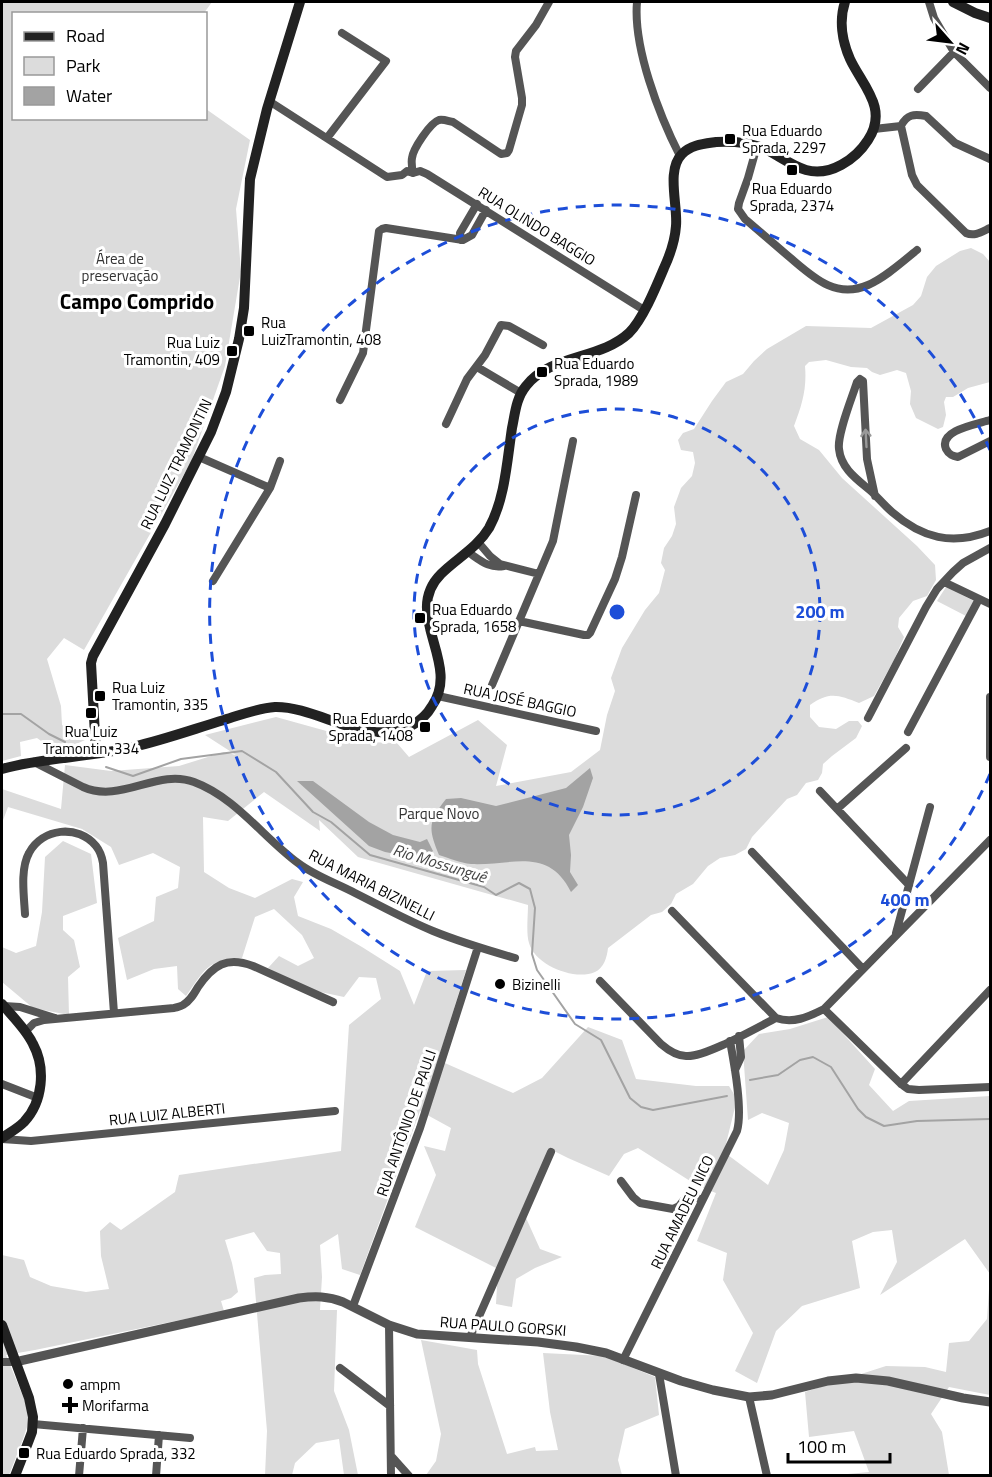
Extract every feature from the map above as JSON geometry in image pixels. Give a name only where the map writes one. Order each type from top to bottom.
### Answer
[{"type":"main road","name":"RUA LUIZ TRAMONTIN","points":[[96,753],[91,663],[93,656],[162,531],[220,409],[239,339],[245,295],[250,179],[269,101],[300,2]]},
{"type":"main road","points":[[953,2],[990,18]]},
{"type":"main road","points":[[2,769],[33,762],[131,748],[253,711],[275,707],[296,710],[360,729],[379,732],[414,725],[423,718],[438,696],[441,674],[427,616],[426,601],[430,589],[437,578],[468,552],[489,527],[498,507],[514,416],[522,391],[535,376],[544,370],[618,341],[630,331],[644,310],[668,261],[675,238],[677,217],[674,174],[680,156],[693,147],[707,143],[748,144],[760,147],[806,170],[823,171],[850,159],[865,145],[874,127],[875,108],[870,92],[846,48],[842,27],[842,4]]},
{"type":"main road","points":[[2,1139],[24,1121],[34,1107],[38,1098],[40,1079],[39,1062],[33,1044],[3,1005]]},
{"type":"main road","points":[[2,1325],[32,1409],[33,1424],[29,1440],[15,1476]]},
{"type":"street","points":[[269,101],[387,177],[402,175],[407,171],[413,173],[412,157],[415,149],[437,120],[453,122],[501,154],[507,153],[522,105],[516,51],[536,25],[549,2]]},
{"type":"street","points":[[637,2],[636,13],[641,46],[651,84],[657,89],[660,97],[659,107],[680,156]]},
{"type":"street","points":[[929,2],[934,18],[954,52],[990,88]]},
{"type":"street","points":[[327,138],[386,61],[342,33]]},
{"type":"street","points":[[918,89],[954,52]]},
{"type":"street","points":[[874,127],[897,127],[904,119],[912,115],[926,116],[956,143],[990,159]]},
{"type":"street","points":[[897,127],[917,185],[966,234],[975,235],[990,228]]},
{"type":"street","points":[[760,147],[738,209],[810,275],[837,289],[868,285],[917,250]]},
{"type":"street","name":"RUA OLINDO BAGGIO","points":[[413,173],[420,171],[427,174],[644,310]]},
{"type":"street","points":[[461,240],[460,233],[477,204]]},
{"type":"street","points":[[340,400],[363,353],[379,231],[386,228],[461,240],[472,236],[486,210]]},
{"type":"street","points":[[446,424],[467,379],[485,355],[501,325],[509,326],[543,345]]},
{"type":"street","points":[[477,367],[501,382],[522,391]]},
{"type":"street","points":[[875,496],[867,459],[863,381],[860,379],[857,382],[839,439],[839,451],[850,473],[889,510],[910,526],[929,535],[959,539],[990,531]]},
{"type":"street","points":[[990,420],[950,433],[945,442],[948,453],[958,457],[990,441]]},
{"type":"street","points":[[492,685],[555,533],[573,441]]},
{"type":"street","points":[[199,457],[270,488]]},
{"type":"street","points":[[213,581],[270,488],[280,461]]},
{"type":"street","points":[[519,621],[584,635],[590,633],[615,579],[636,495]]},
{"type":"street","points":[[478,542],[490,556],[506,566],[539,574]]},
{"type":"street","points":[[868,717],[931,600],[944,582],[963,563],[990,548]]},
{"type":"street","points":[[468,552],[489,566],[506,566]]},
{"type":"street","points":[[944,582],[990,604]]},
{"type":"street","points":[[908,732],[979,599]]},
{"type":"street","name":"RUA JOSÉ BAGGIO","points":[[438,696],[596,731]]},
{"type":"street","points":[[990,697],[990,757]]},
{"type":"street","points":[[837,809],[906,747]]},
{"type":"street","name":"RUA MARIA BIZINELLI","points":[[33,762],[83,787],[101,792],[112,792],[173,779],[192,781],[222,798],[291,858],[310,871],[431,930],[477,947],[515,957]]},
{"type":"street","points":[[820,791],[909,885]]},
{"type":"street","points":[[896,936],[930,807]]},
{"type":"street","points":[[25,914],[24,872],[28,854],[34,846],[49,835],[60,831],[70,831],[89,839],[97,847],[103,864],[114,1014]]},
{"type":"street","points":[[672,911],[776,1018],[793,1020],[802,1018],[824,1009],[990,840]]},
{"type":"street","points":[[752,852],[862,969]]},
{"type":"street","name":"RUA ANTÔNIO DE PAULI","points":[[353,1306],[423,1120],[477,947]]},
{"type":"street","points":[[25,1032],[34,1023],[44,1020],[174,1008],[183,1005],[190,1000],[211,969],[234,962],[253,966],[333,1002]]},
{"type":"street","points":[[600,981],[661,1044],[673,1052],[686,1056],[707,1052],[776,1018]]},
{"type":"street","points":[[901,1084],[990,990]]},
{"type":"street","points":[[3,1005],[20,1007],[56,1018]]},
{"type":"street","points":[[824,1009],[908,1089],[990,1087]]},
{"type":"street","name":"RUA AMADEU NICO","points":[[735,1070],[741,1057],[739,1036]]},
{"type":"street","name":"RUA AMADEU NICO","points":[[623,1360],[738,1125],[735,1070],[730,1041]]},
{"type":"street","points":[[2,1084],[38,1098]]},
{"type":"street","points":[[956,1089],[967,1093],[990,1092]]},
{"type":"street","name":"RUA LUIZ ALBERTI","points":[[2,1139],[31,1141],[335,1111]]},
{"type":"street","points":[[470,1337],[551,1152]]},
{"type":"street","points":[[621,1181],[640,1203],[673,1209],[679,1206],[687,1196],[702,1200]]},
{"type":"street","name":"RUA PAULO GORSKI","points":[[15,1362],[299,1298],[317,1296],[335,1299],[389,1324],[425,1335],[576,1347],[606,1353],[659,1374],[713,1390],[749,1397],[772,1395],[828,1381],[863,1378],[990,1402]]},
{"type":"street","points":[[389,1324],[392,1476]]},
{"type":"street","points":[[2,1362],[15,1362]]},
{"type":"street","points":[[340,1368],[390,1406]]},
{"type":"street","points":[[659,1374],[676,1476]]},
{"type":"street","points":[[749,1397],[767,1476]]},
{"type":"street","points":[[33,1424],[190,1438]]},
{"type":"street","points":[[79,1476],[83,1428]]},
{"type":"street","points":[[156,1476],[159,1435]]},
{"type":"street","points":[[392,1457],[409,1476]]},
{"type":"green space","name":"Área de preservação","points":[[2,2],[212,2],[205,12],[12,12],[12,120],[207,120],[207,110],[250,140],[236,209],[241,271],[225,366],[191,462],[84,650],[64,638],[47,659],[61,706],[62,725],[85,740],[60,749],[50,747],[37,738],[20,742],[21,756],[2,761]]},
{"type":"green space","name":"Parque Novo","points":[[971,248],[983,254],[990,262],[990,382],[968,388],[953,397],[946,397],[943,427],[938,429],[916,418],[910,404],[911,391],[906,373],[897,370],[880,375],[867,368],[851,367],[826,360],[809,362],[805,366],[803,397],[794,426],[800,439],[819,450],[842,478],[935,565],[936,580],[927,596],[913,601],[899,618],[898,627],[904,637],[874,696],[859,703],[840,696],[829,696],[810,705],[810,717],[819,727],[836,729],[849,721],[858,721],[862,726],[856,738],[823,764],[818,780],[806,783],[797,795],[787,799],[752,837],[746,849],[735,855],[720,858],[708,866],[693,884],[676,894],[671,904],[662,912],[651,915],[608,948],[601,968],[586,974],[566,973],[539,958],[528,939],[528,905],[358,857],[319,820],[320,831],[264,792],[228,821],[203,817],[204,872],[229,888],[255,898],[292,879],[303,882],[294,897],[298,916],[331,929],[400,971],[414,1005],[427,971],[466,970],[438,1060],[513,1093],[542,1078],[588,1027],[622,1040],[636,1079],[696,1086],[729,1086],[737,1099],[724,1152],[768,1185],[784,1150],[789,1123],[762,1113],[748,1120],[743,1051],[759,1034],[790,1029],[828,1017],[875,1069],[869,1085],[893,1111],[909,1101],[990,1096],[990,1274],[965,1239],[880,1295],[897,1262],[892,1230],[873,1232],[852,1241],[860,1288],[802,1306],[776,1331],[757,1383],[735,1371],[753,1333],[723,1280],[727,1253],[697,1241],[716,1193],[698,1186],[638,1148],[624,1154],[609,1176],[550,1149],[522,1209],[540,1249],[562,1257],[516,1279],[512,1307],[496,1304],[498,1269],[415,1227],[436,1175],[424,1146],[445,1151],[451,1128],[420,1111],[360,1275],[342,1269],[338,1234],[320,1245],[322,1277],[320,1310],[337,1310],[334,1391],[349,1430],[358,1475],[344,1475],[339,1439],[316,1443],[295,1463],[292,1475],[265,1475],[267,1431],[254,1278],[281,1274],[280,1253],[267,1251],[254,1232],[225,1240],[238,1292],[231,1298],[221,1301],[224,1311],[6,1355],[29,1411],[28,1424],[9,1475],[2,1475],[2,1255],[24,1260],[30,1277],[51,1286],[86,1292],[109,1289],[101,1256],[100,1231],[110,1222],[121,1230],[175,1192],[179,1175],[341,1151],[349,1025],[381,999],[376,978],[359,977],[344,997],[311,990],[268,968],[279,956],[298,966],[314,958],[302,935],[274,909],[255,917],[242,958],[221,961],[208,968],[186,996],[178,989],[177,966],[154,969],[127,980],[118,938],[154,921],[156,897],[178,888],[180,867],[153,853],[119,865],[111,847],[82,829],[8,807],[2,823],[2,789],[61,809],[65,765],[111,771],[179,766],[224,752],[236,755],[205,735],[276,717],[366,742],[397,743],[409,757],[478,720],[507,745],[496,786],[571,772],[600,750],[607,715],[615,691],[611,678],[622,648],[645,610],[659,593],[665,570],[661,563],[664,548],[676,524],[674,507],[681,488],[692,476],[695,463],[693,452],[681,450],[678,440],[683,433],[694,429],[726,382],[743,374],[767,349],[806,326],[871,328],[913,305],[921,296],[927,277],[936,266],[960,251]]},
{"type":"green space","points":[[946,587],[974,601],[966,616],[937,601]]},
{"type":"green space","points":[[63,841],[91,854],[97,903],[63,916],[63,930],[74,940],[80,967],[68,977],[69,1015],[33,1008],[2,982],[2,947],[16,953],[36,946],[42,912],[45,857]]},
{"type":"green space","points":[[990,1274],[990,1395],[949,1387],[931,1414],[942,1432],[949,1475],[837,1475],[869,1472],[854,1431],[809,1437],[805,1392],[886,1366],[925,1367],[946,1372],[949,1343],[969,1341],[987,1319]]},
{"type":"green space","points":[[421,1340],[477,1350],[478,1364],[507,1454],[535,1447],[536,1451],[558,1450],[550,1412],[543,1353],[604,1356],[655,1377],[659,1415],[625,1429],[618,1460],[622,1475],[426,1475],[436,1461],[441,1434]]},
{"type":"water","points":[[590,768],[593,778],[583,807],[569,835],[570,872],[578,885],[571,892],[562,878],[551,868],[540,863],[527,861],[471,864],[439,855],[433,838],[432,826],[436,814],[446,799],[461,798],[496,806],[566,788]]},
{"type":"water","points":[[297,781],[313,781],[369,822],[393,835],[420,842],[427,839],[433,851],[423,859],[385,852],[369,846]]},
{"type":"waterway","name":"Rio Mossunguê","points":[[2,714],[21,714],[49,734],[65,742]]},
{"type":"waterway","name":"Rio Mossunguê","points":[[106,767],[133,776],[181,759],[242,751],[276,772],[313,812],[331,822],[370,855],[484,887],[496,895],[519,883],[530,889],[535,908],[532,954],[537,970],[575,1024],[601,1040],[630,1098],[641,1107],[653,1110],[727,1096]]},
{"type":"waterway","name":"Rio Mossunguê","points":[[750,1080],[778,1075],[800,1060],[813,1057],[831,1067],[858,1109],[866,1117],[884,1126],[917,1121],[990,1119]]},
{"type":"place","name":"Rua Eduardo Sprada, 2297","points":[[730,139]]},
{"type":"place","name":"Rua Eduardo Sprada, 2374","points":[[792,170]]},
{"type":"place","name":"Rua LuizTramontin, 408","points":[[249,331]]},
{"type":"place","name":"Rua Luiz Tramontin, 409","points":[[232,351]]},
{"type":"place","name":"Rua Eduardo Sprada, 1989","points":[[542,372]]},
{"type":"place","name":"Rua Eduardo Sprada, 1658","points":[[420,618]]},
{"type":"place","name":"Rua Luiz Tramontin, 335","points":[[100,696]]},
{"type":"place","name":"Rua Luiz Tramontin, 334","points":[[91,713]]},
{"type":"place","name":"Rua Eduardo Sprada, 1408","points":[[425,727]]},
{"type":"place","name":"Bizinelli","points":[[500,984]]},
{"type":"place","name":"ampm","points":[[68,1384]]},
{"type":"place","name":"Morifarma","points":[[70,1405]]},
{"type":"place","name":"Rua Eduardo Sprada, 332","points":[[24,1453]]},
{"type":"district","name":"Campo Comprido","points":[[137,301]]}]
